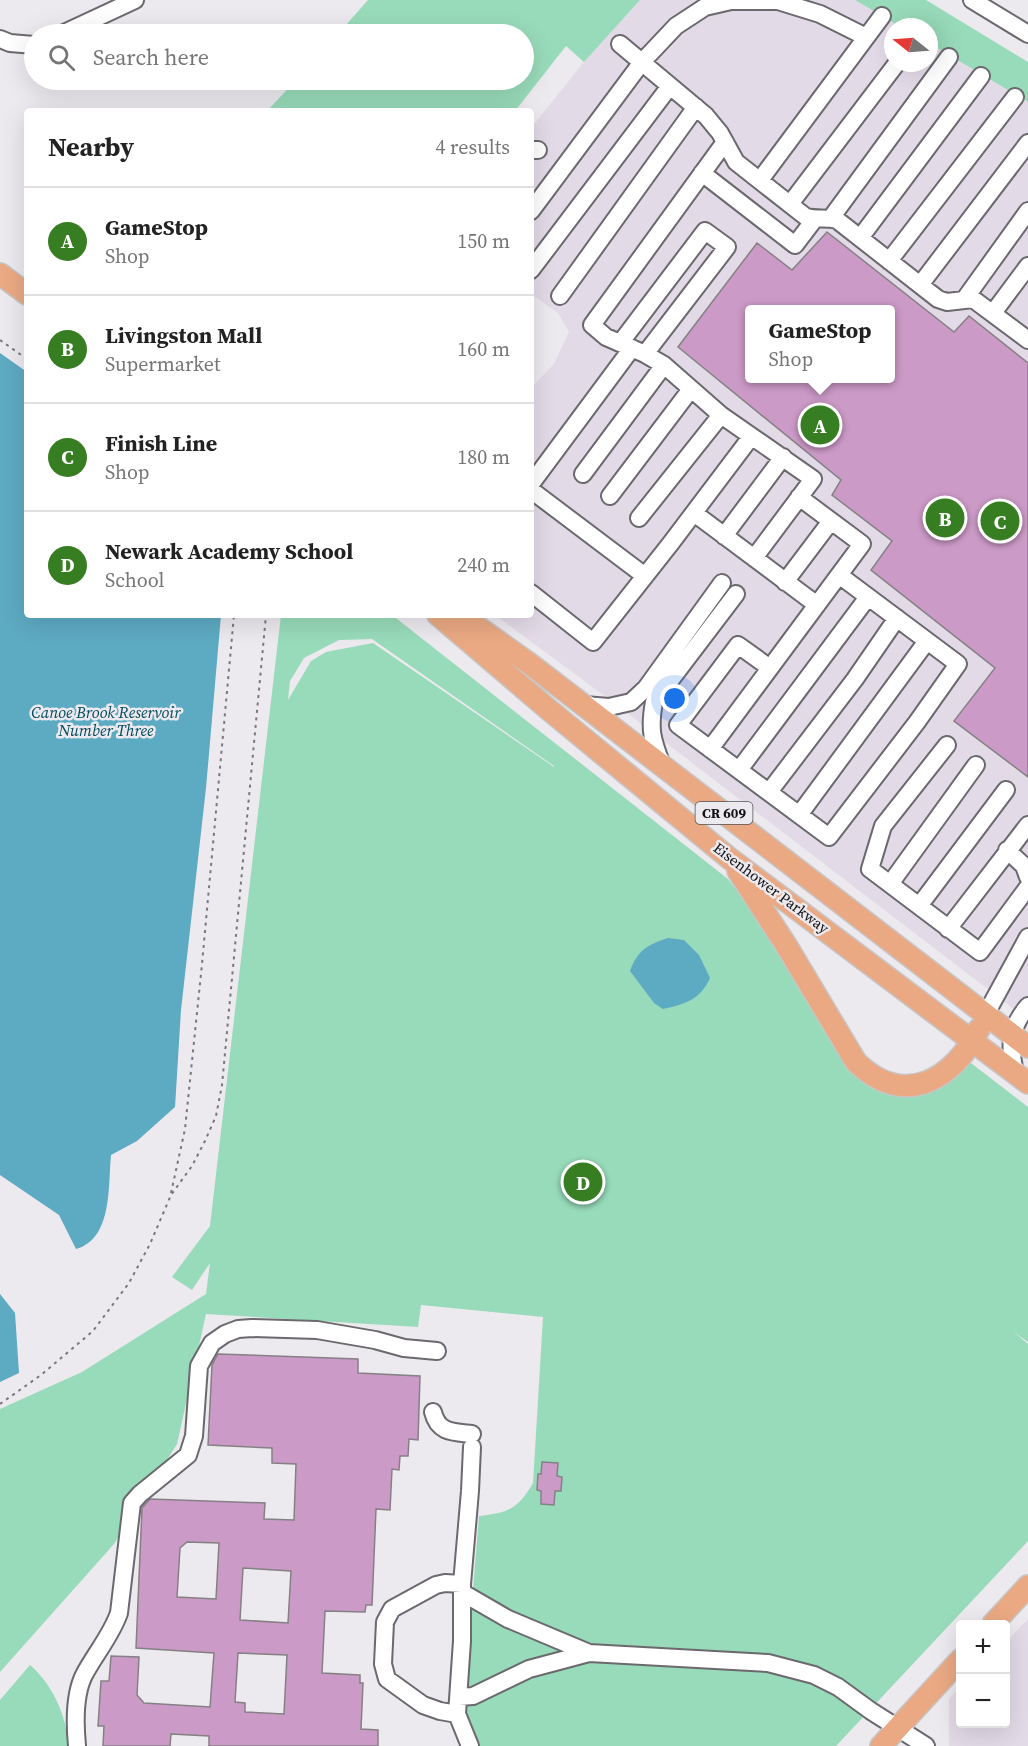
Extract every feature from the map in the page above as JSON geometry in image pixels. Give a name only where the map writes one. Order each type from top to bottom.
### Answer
[{"type":"main road","points":[[0,274],[24,292]]},
{"type":"main road","name":"Eisenhower Parkway","points":[[442,618],[729,858],[1021,1078]]},
{"type":"main road","name":"Eisenhower Parkway","points":[[465,618],[584,705],[1020,1041]]},
{"type":"main road","points":[[729,858],[786,945],[856,1062],[866,1072],[878,1079],[897,1085],[917,1085],[930,1081],[952,1066],[973,1040],[986,1014]]},
{"type":"main road","points":[[997,1620],[1028,1586]]},
{"type":"main road","points":[[881,1746],[956,1664]]},
{"type":"street","points":[[83,24],[135,0]]},
{"type":"street","points":[[972,0],[1028,34]]},
{"type":"street","points":[[534,207],[642,62],[676,26],[705,7],[731,1],[778,1],[820,14],[866,37]]},
{"type":"street","points":[[760,180],[882,16]]},
{"type":"street","points":[[0,39],[10,43],[24,44]]},
{"type":"street","points":[[620,44],[706,116],[736,162],[806,217],[837,220],[938,299],[947,302],[973,299],[1026,335]]},
{"type":"street","points":[[702,173],[795,245],[823,219],[949,57]]},
{"type":"street","points":[[790,204],[890,72]]},
{"type":"street","points":[[860,238],[981,76]]},
{"type":"street","points":[[534,266],[670,86]]},
{"type":"street","points":[[889,261],[1015,97]]},
{"type":"street","points":[[560,296],[696,107]]},
{"type":"street","points":[[725,142],[592,325],[606,337],[633,348],[664,366],[721,415],[813,479],[754,558]]},
{"type":"street","points":[[920,285],[1028,142]]},
{"type":"street","points":[[964,300],[1028,211]]},
{"type":"street","points":[[534,480],[633,348],[705,231],[727,247],[633,348]]},
{"type":"street","points":[[993,313],[1028,266]]},
{"type":"street","points":[[583,474],[664,366]]},
{"type":"street","points":[[610,496],[691,389]]},
{"type":"street","points":[[639,518],[721,415]]},
{"type":"street","points":[[534,595],[593,642],[751,437]]},
{"type":"street","points":[[724,536],[783,457]]},
{"type":"street","points":[[534,492],[645,576]]},
{"type":"street","points":[[710,749],[862,544],[799,497]]},
{"type":"street","points":[[694,513],[817,605]]},
{"type":"street","points":[[785,582],[831,520]]},
{"type":"street","points":[[770,668],[738,645],[678,725],[829,837],[917,722],[958,664],[839,575]]},
{"type":"street","points":[[584,705],[609,707],[631,702],[646,688],[722,583]]},
{"type":"street","points":[[662,765],[654,745],[650,724],[654,702],[736,594]]},
{"type":"street","points":[[739,770],[868,597]]},
{"type":"street","points":[[769,792],[855,679],[897,618]]},
{"type":"street","points":[[799,815],[927,641]]},
{"type":"street","points":[[947,745],[883,826],[870,869],[981,952],[1028,886]]},
{"type":"street","points":[[890,884],[976,765]]},
{"type":"street","points":[[919,906],[1006,790]]},
{"type":"street","points":[[948,929],[1028,825]]},
{"type":"street","points":[[1007,850],[1024,866],[1028,877]]},
{"type":"street","points":[[986,1014],[1028,937]]},
{"type":"street","points":[[1021,1078],[1010,1050],[1020,1041],[1022,1012],[1028,1006]]},
{"type":"street","points":[[76,1746],[77,1709],[83,1678],[114,1628],[119,1613],[132,1503],[188,1455],[194,1436],[199,1366],[212,1343],[238,1329],[317,1330],[375,1340],[404,1348],[436,1351]]},
{"type":"street","points":[[433,1412],[436,1421],[444,1429],[472,1441],[462,1588],[458,1706],[470,1746]]},
{"type":"street","points":[[589,1653],[508,1619],[462,1588],[445,1583],[436,1585],[392,1609],[385,1622],[383,1664],[387,1679],[423,1705],[440,1711],[458,1706],[473,1696],[530,1670],[589,1653],[768,1663],[792,1668],[838,1687],[926,1746]]},
{"type":"path","points":[[0,340],[24,357]]},
{"type":"path","points":[[0,1404],[41,1375],[93,1331],[129,1283],[150,1244],[171,1195],[186,1117],[234,618]]},
{"type":"path","points":[[171,1195],[192,1166],[205,1141],[216,1116],[222,1085],[266,618]]},
{"type":"shaded area","points":[[640,0],[855,0],[886,18],[884,72],[938,72],[938,48],[1028,102],[1028,1020],[610,700],[499,618],[534,618],[534,385],[554,364],[569,332],[558,313],[534,296],[534,124],[584,62]]},
{"type":"shaded area","points":[[1028,1619],[1028,1746],[949,1746],[949,1699],[956,1691],[956,1728],[1010,1728],[1010,1638]]},
{"type":"green space","points":[[368,0],[640,0],[584,62],[566,46],[534,87],[534,24],[347,24]]},
{"type":"green space","points":[[855,0],[926,0],[1028,62],[1028,102],[938,48],[938,18],[886,18]]},
{"type":"green space","points":[[287,90],[531,90],[517,108],[270,108]]},
{"type":"green space","points":[[281,618],[396,618],[728,879],[764,926],[847,1066],[904,1096],[971,1063],[1028,1107],[1028,1342],[1014,1332],[1028,1344],[1028,1541],[836,1746],[477,1746],[463,1712],[479,1516],[511,1508],[522,1499],[533,1483],[543,1317],[421,1305],[418,1327],[206,1314],[177,1444],[114,1544],[0,1672],[0,1409],[82,1372],[206,1294],[210,1263],[192,1290],[172,1277],[210,1226]],"holes":[[[372,639],[554,767],[373,643],[326,652],[311,661],[288,700],[290,681],[304,658],[339,640]]]},
{"type":"green space","points":[[30,1665],[52,1691],[57,1701],[65,1723],[69,1746],[0,1746],[0,1700]]},
{"type":"water","name":"Canoe Brook Reservoir Number Three","points":[[0,353],[24,370],[24,618],[221,618],[206,788],[181,1010],[175,1107],[137,1141],[111,1155],[103,1223],[88,1243],[76,1249],[59,1215],[0,1175]]},
{"type":"water","points":[[668,938],[684,940],[699,955],[710,978],[702,991],[691,1000],[663,1009],[654,1003],[630,971],[636,958],[644,949]]},
{"type":"water","points":[[0,1294],[15,1313],[19,1373],[0,1382]]},
{"type":"building","points":[[827,232],[954,332],[969,316],[1028,363],[1028,777],[954,721],[995,668],[871,570],[892,541],[832,495],[841,480],[678,347],[757,243],[792,270]]},
{"type":"building","points":[[218,1354],[358,1359],[358,1373],[420,1376],[418,1440],[409,1439],[408,1456],[400,1456],[399,1470],[392,1469],[390,1510],[376,1509],[372,1605],[366,1605],[365,1612],[325,1611],[322,1673],[360,1675],[360,1683],[363,1683],[361,1729],[378,1730],[378,1746],[209,1746],[209,1736],[171,1734],[170,1746],[103,1746],[104,1726],[98,1726],[101,1681],[109,1681],[111,1656],[139,1657],[137,1695],[144,1703],[210,1707],[214,1653],[136,1648],[142,1508],[150,1499],[265,1503],[264,1519],[294,1520],[296,1464],[272,1463],[272,1448],[208,1445],[212,1365]],"holes":[[[187,1542],[219,1543],[216,1599],[177,1597],[180,1548]],[[243,1568],[291,1571],[288,1623],[240,1620]],[[238,1653],[287,1655],[284,1714],[245,1712],[245,1703],[235,1702]]]},
{"type":"building","points":[[542,1462],[558,1463],[557,1476],[562,1477],[561,1491],[555,1491],[554,1505],[541,1504],[541,1491],[537,1490],[538,1474],[541,1474]]},
{"type":"place","name":"GameStop","points":[[820,425]]},
{"type":"place","name":"Livingston Mall","points":[[945,518]]},
{"type":"place","name":"Finish Line","points":[[1000,521]]},
{"type":"place","name":"Newark Academy School","points":[[583,1182]]}]
